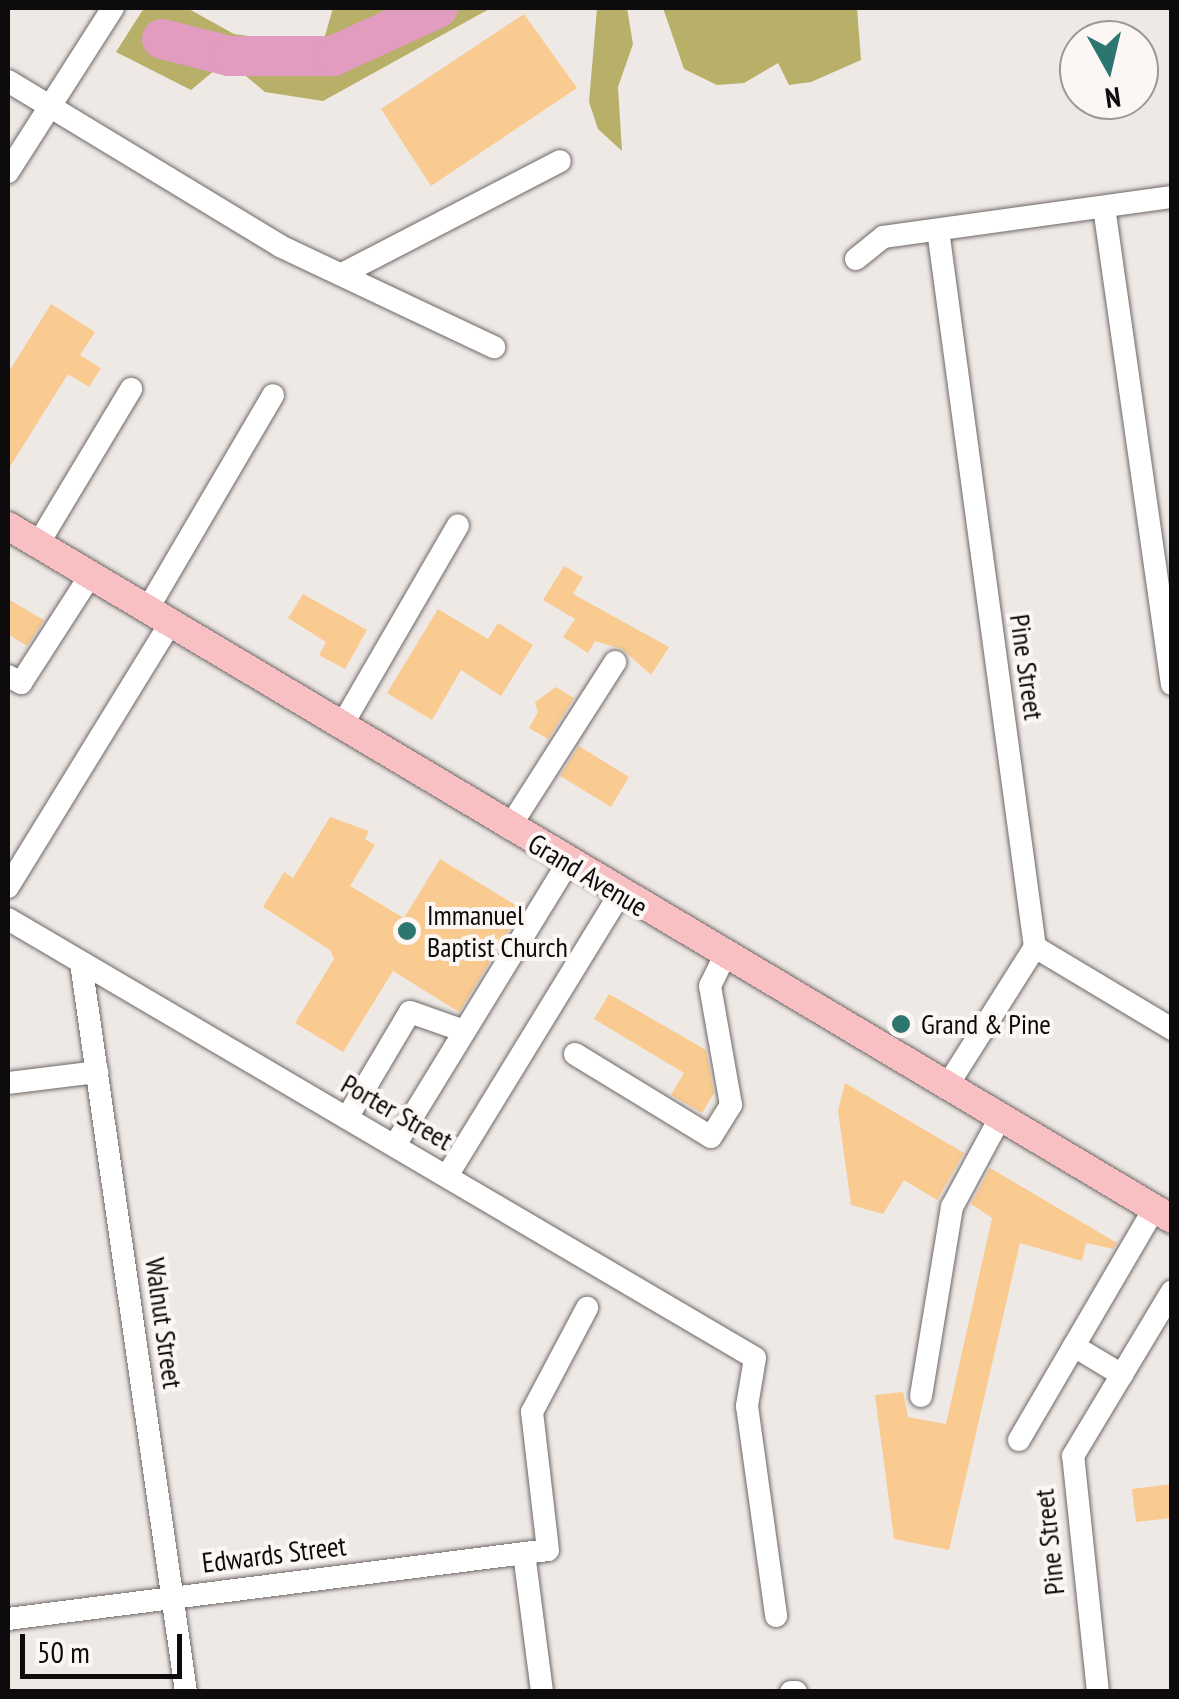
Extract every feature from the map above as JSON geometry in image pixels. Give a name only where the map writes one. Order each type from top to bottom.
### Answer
[{"type":"main road","name":"Grand Avenue","points":[[8,526],[724,957],[1163,1214]]},
{"type":"street","points":[[8,172],[113,8]]},
{"type":"street","points":[[8,81],[280,246],[494,347]]},
{"type":"street","points":[[344,273],[560,161]]},
{"type":"street","points":[[856,259],[883,237],[1172,197]]},
{"type":"street","points":[[1104,207],[1172,684]]},
{"type":"street","name":"Pine Street","points":[[938,230],[1035,947]]},
{"type":"street","points":[[38,544],[131,389]]},
{"type":"street","points":[[8,887],[158,617],[272,395]]},
{"type":"street","points":[[341,727],[458,526]]},
{"type":"street","points":[[8,676],[21,683],[90,576]]},
{"type":"street","points":[[510,828],[615,662]]},
{"type":"street","points":[[395,1146],[568,863]]},
{"type":"street","points":[[447,1176],[620,894]]},
{"type":"street","name":"Porter Street","points":[[8,918],[755,1358],[748,1406],[776,1616]]},
{"type":"street","points":[[946,1088],[1035,947],[1172,1029]]},
{"type":"street","points":[[575,1054],[711,1137],[730,1105],[710,986],[724,957]]},
{"type":"street","name":"Walnut Street","points":[[81,963],[186,1692]]},
{"type":"street","points":[[347,1118],[410,1012],[464,1030]]},
{"type":"street","points":[[8,1084],[97,1072]]},
{"type":"street","points":[[922,1396],[952,1207],[1000,1118]]},
{"type":"street","points":[[1019,1440],[1074,1346],[1163,1214]]},
{"type":"street","name":"Pine Street","points":[[1098,1692],[1070,1484],[1073,1456],[1122,1374],[1163,1327],[1172,1292]]},
{"type":"street","name":"Edwards Street","points":[[8,1619],[548,1550],[532,1412],[588,1308]]},
{"type":"street","points":[[1074,1346],[1122,1374]]},
{"type":"street","points":[[524,1553],[542,1692]]},
{"type":"shaded area","points":[[144,8],[187,8],[234,34],[322,46],[333,8],[491,8],[323,101],[265,92],[227,60],[191,90],[116,52]]},
{"type":"shaded area","points":[[597,8],[627,8],[633,44],[618,87],[622,151],[598,129],[589,102]]},
{"type":"shaded area","points":[[663,8],[857,8],[861,60],[811,82],[789,85],[778,63],[744,83],[717,85],[684,69]]},
{"type":"building","points":[[524,14],[577,88],[431,186],[381,109]]},
{"type":"building","points":[[51,304],[95,332],[80,355],[101,368],[89,387],[68,374],[8,470],[8,373]]},
{"type":"building","points":[[564,566],[583,577],[573,594],[669,647],[651,675],[622,649],[595,641],[588,653],[563,637],[575,619],[543,600]]},
{"type":"building","points":[[303,594],[367,630],[345,669],[319,655],[326,642],[288,618]]},
{"type":"building","points":[[8,599],[44,620],[27,646],[8,634]]},
{"type":"building","points":[[438,609],[488,639],[498,623],[533,645],[501,696],[461,670],[432,720],[387,693]]},
{"type":"building","points":[[556,687],[574,698],[548,739],[529,728],[538,712],[535,702]]},
{"type":"building","points":[[579,746],[629,777],[611,807],[560,776]]},
{"type":"building","name":"Immanuel Baptist Church","points":[[330,817],[369,831],[365,839],[375,845],[350,886],[404,918],[440,859],[522,909],[459,1012],[393,971],[343,1052],[295,1023],[334,959],[330,950],[263,907],[284,872],[293,878]]},
{"type":"building","points":[[609,994],[706,1050],[714,1093],[702,1113],[671,1095],[684,1073],[594,1019]]},
{"type":"building","points":[[845,1083],[964,1153],[937,1200],[904,1180],[883,1214],[851,1205],[838,1111]]},
{"type":"building","points":[[990,1168],[1117,1243],[1113,1249],[1086,1243],[1082,1261],[1020,1243],[949,1550],[894,1539],[875,1395],[903,1392],[908,1417],[946,1424],[992,1218],[971,1204]]},
{"type":"building","points":[[1172,1484],[1172,1518],[1136,1522],[1132,1489]]},
{"type":"waterway","points":[[162,39],[229,56],[333,56],[438,8]]},
{"type":"place","name":"Immanuel Baptist Church","points":[[407,931]]},
{"type":"place","name":"Grand & Pine","points":[[901,1024]]}]
